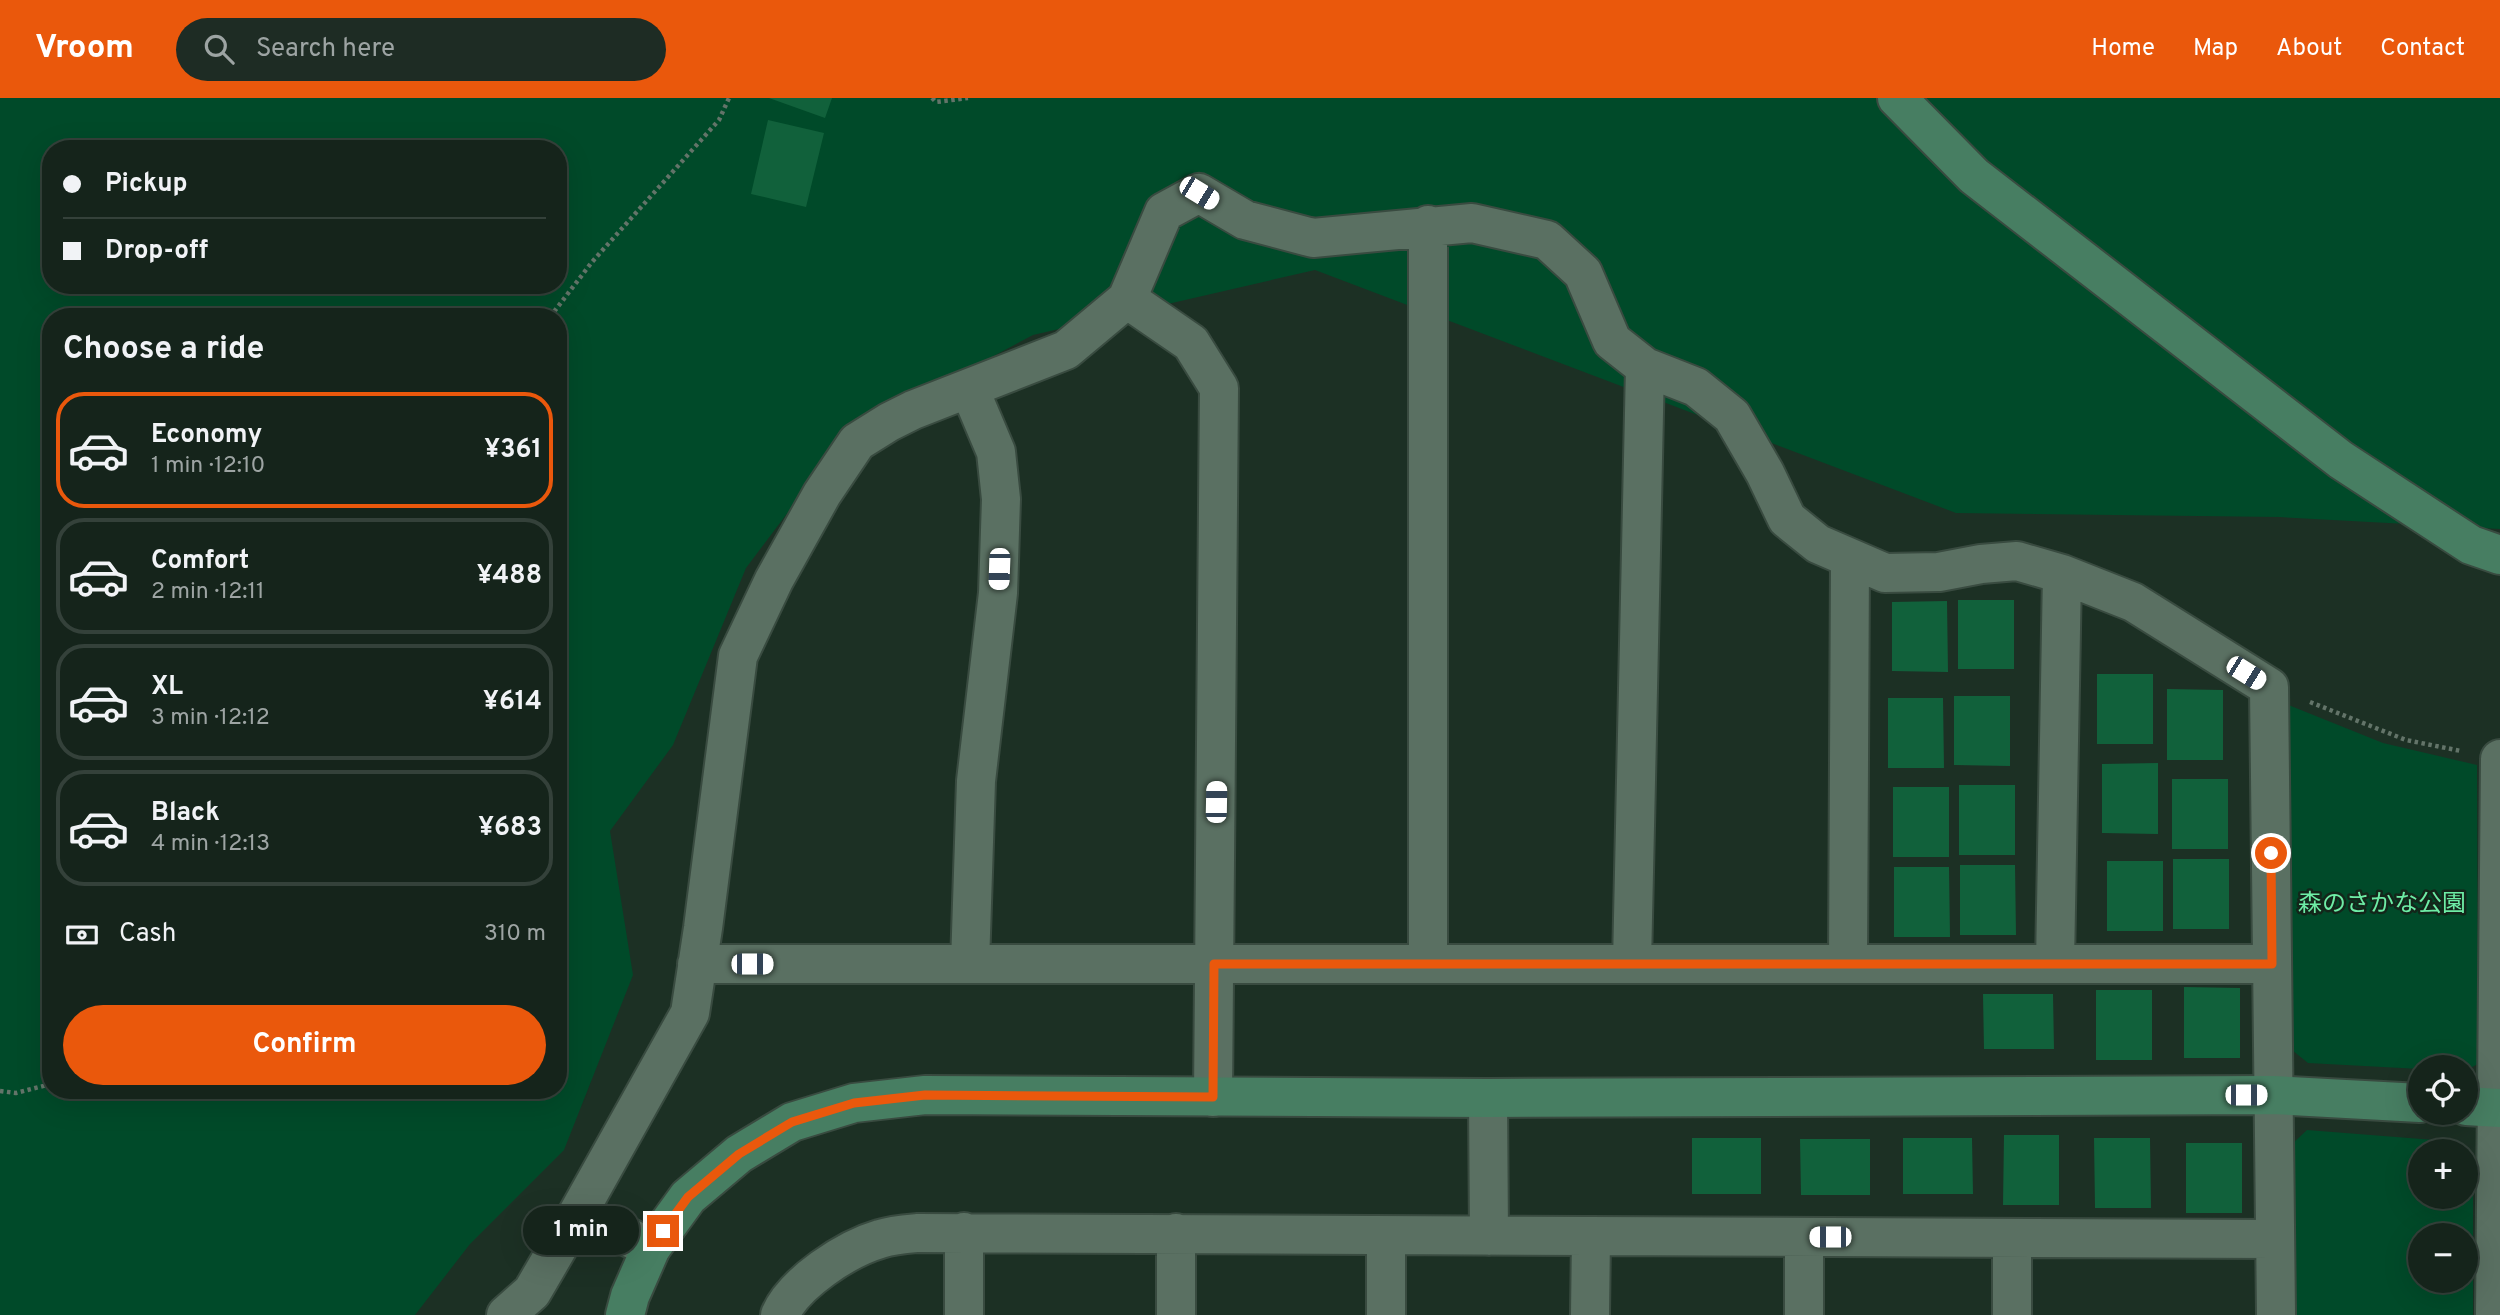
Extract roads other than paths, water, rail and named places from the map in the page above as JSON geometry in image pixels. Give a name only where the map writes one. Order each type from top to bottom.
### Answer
[{"type":"street","points":[[1897,98],[1974,176],[2341,460],[2471,545],[2500,555]]},
{"type":"street","points":[[506,1315],[531,1292],[690,1013],[738,656],[769,591],[822,494],[857,442],[913,410],[1066,351],[1127,299],[1164,212],[1199,193],[1244,220],[1313,238],[1472,222],[1547,240],[1583,273],[1612,341],[1644,368],[1696,387],[1732,416],[1765,473],[1787,519],[1818,544],[1885,573],[1939,572],[2017,561],[2062,574],[2133,602],[2269,687],[2276,1315]]},
{"type":"street","points":[[1428,225],[1429,964]]},
{"type":"street","points":[[1127,299],[1191,343],[1219,388],[1213,1097]]},
{"type":"street","points":[[1632,964],[1644,368]]},
{"type":"street","points":[[969,388],[996,452],[1001,499],[998,593],[976,781],[970,964]]},
{"type":"street","points":[[1848,964],[1850,560]]},
{"type":"street","points":[[2055,964],[2062,574]]},
{"type":"street","points":[[2495,1315],[2498,1248],[2488,1107],[2499,970],[2500,759]]},
{"type":"street","points":[[697,964],[2272,964]]},
{"type":"street","points":[[625,1315],[630,1296],[651,1248],[688,1197],[739,1154],[792,1122],[854,1103],[925,1095],[1488,1098],[2273,1095],[2408,1102]]},
{"type":"street","points":[[1488,1098],[1489,1236]]},
{"type":"street","points":[[578,1213],[651,1248]]},
{"type":"street","points":[[780,1315],[784,1304],[812,1276],[846,1254],[880,1238],[918,1233],[2274,1239]]},
{"type":"street","points":[[964,1233],[964,1315]]},
{"type":"street","points":[[1175,1315],[1176,1233]]},
{"type":"street","points":[[1385,1315],[1386,1236]]},
{"type":"street","points":[[1590,1315],[1591,1236]]},
{"type":"street","points":[[1804,1237],[1804,1315]]},
{"type":"street","points":[[2012,1238],[2012,1315]]},
{"type":"park label","name":"森のさかな公園","points":[[2382,905]]}]
